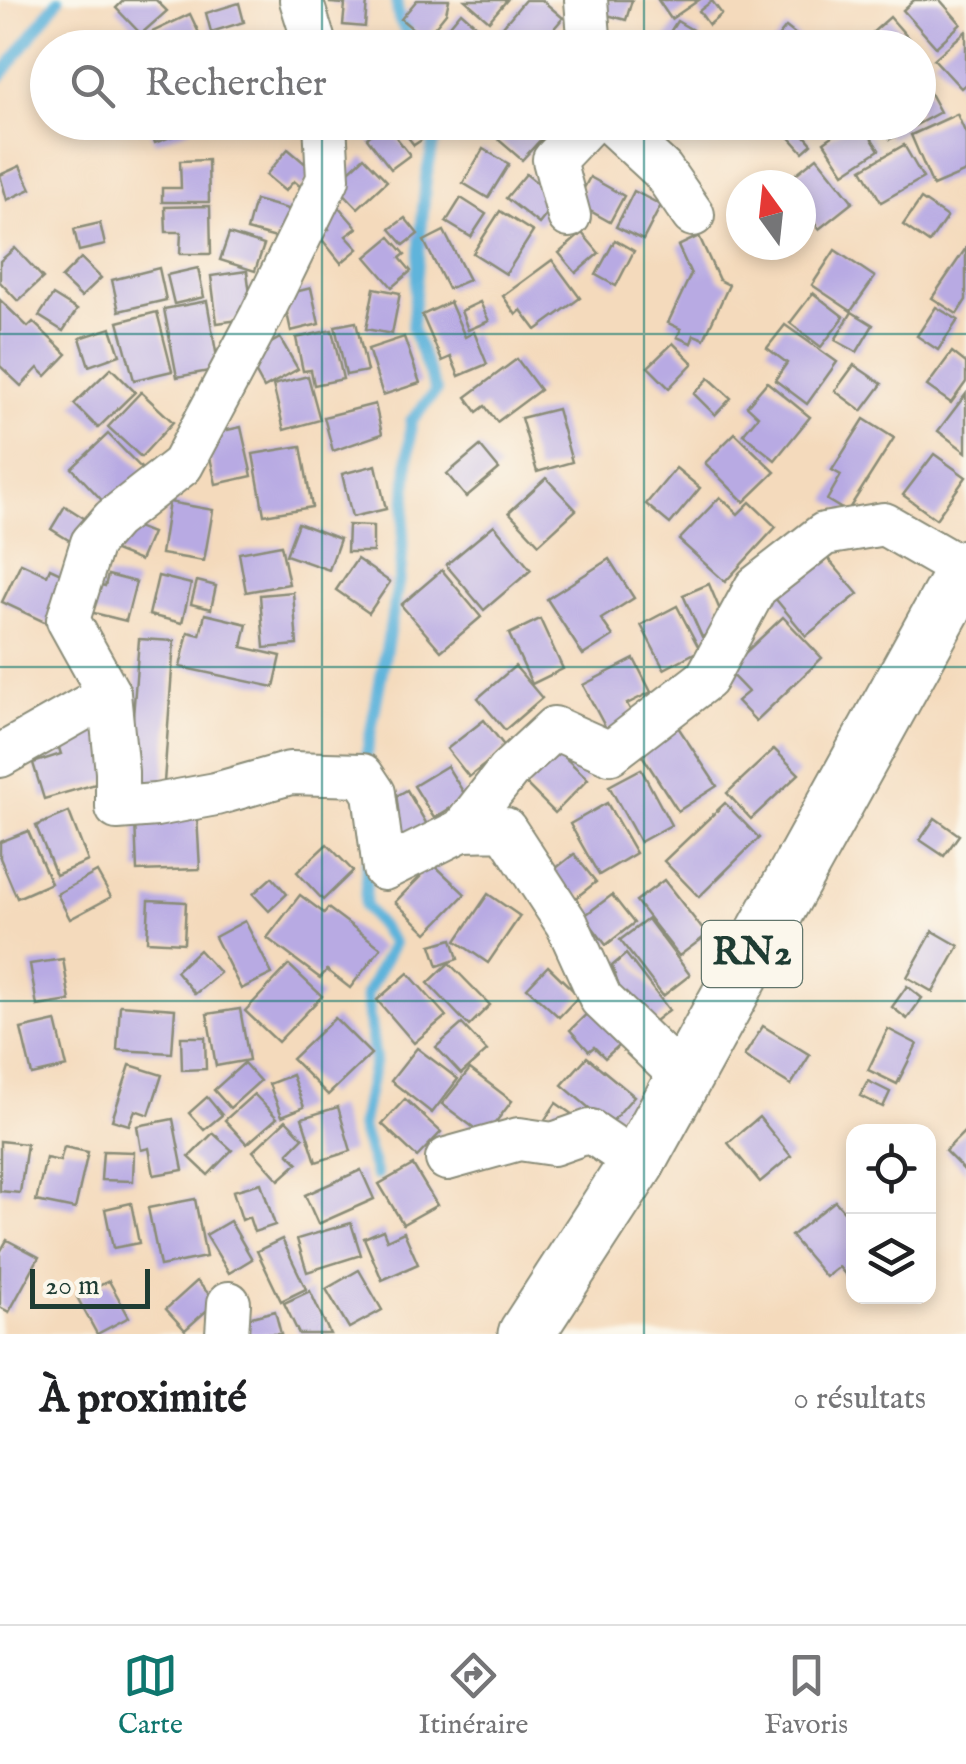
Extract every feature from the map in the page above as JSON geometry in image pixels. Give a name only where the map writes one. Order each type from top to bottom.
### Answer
[{"type":"highway","name":"RN2","points":[[526,1334],[637,1163],[965,568]]},
{"type":"street","points":[[301,0],[310,30]]},
{"type":"street","points":[[586,0],[588,30]]},
{"type":"street","points":[[326,140],[328,179],[262,316],[182,466],[113,519],[92,543],[68,620],[109,694],[117,808],[156,806],[216,794],[290,773],[362,775],[374,793],[384,869],[462,830],[505,829],[567,924],[601,999],[683,1078]]},
{"type":"street","points":[[569,216],[554,160],[573,140]]},
{"type":"street","points":[[630,140],[662,170],[693,214]]},
{"type":"street","points":[[462,830],[508,771],[554,728],[610,752],[706,679],[756,587],[824,534],[884,524],[965,568]]},
{"type":"street","points":[[0,756],[109,694]]},
{"type":"street","points":[[448,1158],[519,1139],[553,1144],[590,1131],[637,1163]]},
{"type":"building","points":[[124,0],[156,0],[167,11],[146,30],[137,30],[116,8]]},
{"type":"building","points":[[330,0],[367,0],[365,27],[343,25],[345,4]]},
{"type":"building","points":[[417,0],[449,0],[446,13],[432,30],[414,30],[401,19]]},
{"type":"building","points":[[465,0],[507,0],[489,21]]},
{"type":"building","points":[[525,0],[542,0],[563,18],[553,30],[500,30]]},
{"type":"building","points":[[599,0],[632,0],[626,20],[596,12]]},
{"type":"building","points":[[658,0],[699,0],[671,19]]},
{"type":"building","points":[[914,0],[940,0],[961,24],[936,47],[936,30],[921,30],[903,10]]},
{"type":"building","points":[[712,1],[722,14],[709,25],[699,11]]},
{"type":"building","points":[[239,3],[244,22],[210,30],[206,13]]},
{"type":"building","points":[[461,12],[481,30],[446,30]]},
{"type":"building","points":[[190,14],[198,30],[156,30]]},
{"type":"building","points":[[890,17],[901,30],[875,30]]},
{"type":"building","points":[[677,21],[692,30],[671,30]]},
{"type":"building","points":[[966,31],[966,84],[961,88],[936,57]]},
{"type":"building","points":[[957,114],[966,134],[966,172],[933,186],[913,140],[936,140],[936,124]]},
{"type":"building","points":[[369,140],[398,140],[410,155],[391,169]]},
{"type":"building","points":[[499,140],[540,140],[522,160]]},
{"type":"building","points":[[792,140],[809,140],[812,144],[803,152]]},
{"type":"building","points":[[873,140],[879,150],[844,173],[824,142]]},
{"type":"building","points":[[904,145],[923,178],[881,202],[862,169]]},
{"type":"building","points":[[288,149],[315,172],[302,188],[294,181],[285,191],[266,175]]},
{"type":"building","points":[[483,149],[509,164],[488,198],[463,183]]},
{"type":"building","points":[[364,157],[387,181],[358,208],[335,184]]},
{"type":"building","points":[[817,157],[853,202],[819,229],[816,170],[801,170]]},
{"type":"building","points":[[208,160],[209,202],[162,202],[162,188],[181,188],[180,161]]},
{"type":"building","points":[[20,166],[31,189],[7,200],[0,175]]},
{"type":"building","points":[[526,174],[558,200],[539,224],[506,198]]},
{"type":"building","points":[[590,177],[624,196],[610,222],[576,203]]},
{"type":"building","points":[[634,191],[661,205],[643,240],[616,227]]},
{"type":"building","points":[[461,198],[486,214],[471,237],[446,222]]},
{"type":"building","points":[[332,199],[357,228],[346,236],[358,249],[341,263],[320,237],[329,229],[316,213]]},
{"type":"building","points":[[921,199],[947,217],[929,243],[903,225]]},
{"type":"building","points":[[255,200],[296,211],[287,241],[247,230]]},
{"type":"building","points":[[210,206],[211,254],[180,254],[181,232],[166,232],[165,207]]},
{"type":"building","points":[[500,211],[533,232],[506,274],[473,253]]},
{"type":"building","points":[[405,218],[418,234],[404,245],[390,229]]},
{"type":"building","points":[[100,223],[105,245],[79,251],[74,229]]},
{"type":"building","points":[[444,231],[469,280],[448,289],[424,241]]},
{"type":"building","points":[[582,233],[599,253],[576,273],[559,253]]},
{"type":"building","points":[[229,234],[264,245],[255,271],[220,260]]},
{"type":"building","points":[[699,236],[719,280],[729,285],[704,339],[694,335],[691,343],[677,337],[681,329],[668,323],[691,274],[678,246]]},
{"type":"building","points":[[390,237],[405,254],[400,258],[411,271],[392,287],[366,257]]},
{"type":"building","points":[[615,240],[634,251],[616,286],[596,275]]},
{"type":"building","points":[[15,248],[43,278],[18,301],[0,282],[0,261]]},
{"type":"building","points":[[966,248],[966,300],[957,314],[932,298]]},
{"type":"building","points":[[835,250],[875,277],[851,311],[812,285]]},
{"type":"building","points":[[81,258],[101,278],[81,297],[61,278]]},
{"type":"building","points":[[552,260],[580,298],[536,330],[521,310],[516,315],[503,296]]},
{"type":"building","points":[[159,268],[166,300],[119,311],[112,280]]},
{"type":"building","points":[[198,268],[204,297],[174,304],[167,275]]},
{"type":"building","points":[[247,271],[253,318],[217,323],[211,276]]},
{"type":"building","points":[[311,288],[319,324],[291,331],[283,295]]},
{"type":"building","points":[[374,288],[400,293],[392,334],[366,329]]},
{"type":"building","points":[[813,293],[844,317],[821,347],[790,323]]},
{"type":"building","points":[[53,295],[77,310],[63,331],[39,316]]},
{"type":"building","points":[[0,300],[28,327],[33,322],[67,354],[46,376],[38,368],[21,386],[0,366]]},
{"type":"building","points":[[207,301],[219,369],[177,377],[164,309]]},
{"type":"building","points":[[450,302],[465,337],[474,332],[487,364],[459,376],[451,357],[442,361],[422,315]]},
{"type":"building","points":[[480,302],[489,321],[468,330],[461,311]]},
{"type":"building","points":[[936,307],[958,320],[938,350],[917,336]]},
{"type":"building","points":[[157,312],[172,371],[134,380],[118,322]]},
{"type":"building","points":[[852,312],[873,325],[857,352],[835,340]]},
{"type":"building","points":[[356,322],[367,371],[346,375],[335,326]]},
{"type":"building","points":[[785,325],[837,362],[807,404],[775,380],[787,363],[767,348]]},
{"type":"building","points":[[111,328],[120,355],[89,366],[80,338]]},
{"type":"building","points":[[332,330],[343,379],[314,385],[311,370],[303,371],[296,338]]},
{"type":"building","points":[[404,337],[420,383],[383,395],[368,349]]},
{"type":"building","points":[[280,338],[298,369],[264,388],[247,357]]},
{"type":"building","points":[[673,343],[693,363],[669,388],[648,367]]},
{"type":"building","points":[[952,352],[966,363],[966,382],[951,403],[927,386]]},
{"type":"building","points":[[517,359],[540,390],[497,422],[485,406],[477,412],[466,397]]},
{"type":"building","points":[[854,365],[882,384],[862,411],[835,391]]},
{"type":"building","points":[[111,368],[135,392],[98,428],[74,404]]},
{"type":"building","points":[[308,376],[320,420],[284,430],[273,385]]},
{"type":"building","points":[[709,378],[731,398],[715,415],[694,394]]},
{"type":"building","points":[[767,382],[810,417],[775,460],[743,434],[758,416],[747,406]]},
{"type":"building","points":[[141,392],[173,422],[141,457],[108,427]]},
{"type":"building","points":[[966,394],[966,452],[938,431]]},
{"type":"building","points":[[375,404],[382,434],[333,451],[324,417]]},
{"type":"building","points":[[557,409],[572,462],[537,472],[521,418]]},
{"type":"building","points":[[864,419],[894,438],[847,512],[827,500],[841,475],[832,470]]},
{"type":"building","points":[[241,427],[252,476],[216,484],[205,435]]},
{"type":"building","points":[[735,433],[775,472],[744,502],[705,463]]},
{"type":"building","points":[[108,434],[148,475],[111,510],[72,468]]},
{"type":"building","points":[[301,446],[312,507],[264,515],[253,454]]},
{"type":"building","points":[[480,446],[499,469],[466,497],[447,474]]},
{"type":"building","points":[[934,454],[966,477],[936,519],[903,495]]},
{"type":"building","points":[[376,465],[386,509],[352,517],[342,474]]},
{"type":"building","points":[[676,468],[700,488],[670,524],[646,504]]},
{"type":"building","points":[[546,478],[576,510],[539,544],[509,512]]},
{"type":"building","points":[[720,497],[738,514],[750,502],[776,527],[725,582],[679,540]]},
{"type":"building","points":[[169,502],[213,510],[204,561],[161,554]]},
{"type":"building","points":[[65,506],[98,527],[83,549],[51,529]]},
{"type":"building","points":[[121,521],[152,533],[140,561],[110,549]]},
{"type":"building","points":[[298,523],[340,539],[329,570],[286,555]]},
{"type":"building","points":[[348,525],[373,526],[373,552],[347,552]]},
{"type":"building","points":[[494,525],[531,570],[484,610],[446,565]]},
{"type":"building","points":[[281,545],[289,584],[246,592],[239,553]]},
{"type":"building","points":[[825,555],[858,594],[806,636],[774,597]]},
{"type":"building","points":[[357,559],[390,582],[369,613],[336,590]]},
{"type":"building","points":[[609,559],[634,598],[601,619],[613,636],[583,655],[547,599]]},
{"type":"building","points":[[21,563],[47,575],[50,568],[76,580],[53,626],[2,602]]},
{"type":"building","points":[[442,570],[481,617],[441,651],[401,605]]},
{"type":"building","points":[[108,575],[136,582],[126,621],[82,610],[88,582],[105,586]]},
{"type":"building","points":[[158,576],[191,584],[182,623],[149,615]]},
{"type":"building","points":[[197,581],[216,586],[211,609],[191,604]]},
{"type":"building","points":[[709,584],[727,627],[702,637],[683,595]]},
{"type":"building","points":[[293,592],[297,645],[264,648],[260,595]]},
{"type":"building","points":[[677,606],[700,650],[664,669],[641,625]]},
{"type":"building","points":[[205,614],[247,624],[242,647],[281,656],[274,687],[180,667],[188,632],[200,635]]},
{"type":"building","points":[[783,617],[822,658],[756,721],[737,701],[748,692],[727,670]]},
{"type":"building","points":[[540,619],[563,669],[532,684],[509,634]]},
{"type":"building","points":[[139,639],[174,641],[163,797],[127,795]]},
{"type":"building","points":[[634,659],[651,692],[627,704],[636,720],[609,734],[583,685]]},
{"type":"building","points":[[515,666],[542,698],[505,730],[478,698]]},
{"type":"building","points":[[484,720],[506,748],[469,777],[447,749]]},
{"type":"building","points":[[98,726],[113,779],[44,799],[33,763],[61,754],[56,739]]},
{"type":"building","points":[[678,727],[717,786],[678,811],[640,752]]},
{"type":"building","points":[[774,749],[799,774],[751,819],[727,793]]},
{"type":"building","points":[[557,750],[588,779],[555,813],[525,783]]},
{"type":"building","points":[[447,766],[467,798],[434,818],[414,786]]},
{"type":"building","points":[[641,769],[671,825],[640,842],[609,786]]},
{"type":"building","points":[[407,790],[429,828],[405,842],[383,804]]},
{"type":"building","points":[[607,803],[636,853],[599,875],[570,824]]},
{"type":"building","points":[[725,803],[759,838],[699,897],[664,861]]},
{"type":"building","points":[[69,812],[88,861],[56,875],[36,826]]},
{"type":"building","points":[[197,816],[200,869],[137,871],[135,819]]},
{"type":"building","points":[[935,818],[959,835],[944,856],[920,840]]},
{"type":"building","points":[[28,831],[51,883],[17,898],[0,858],[0,842]]},
{"type":"building","points":[[327,844],[353,871],[323,900],[297,872]]},
{"type":"building","points":[[574,854],[596,882],[568,904],[546,876]]},
{"type":"building","points":[[428,859],[465,894],[427,933],[395,902],[420,877],[415,872]]},
{"type":"building","points":[[97,872],[111,897],[70,919],[57,894]]},
{"type":"building","points":[[272,877],[287,894],[269,911],[253,894]]},
{"type":"building","points":[[664,880],[707,935],[679,956],[636,901]]},
{"type":"building","points":[[488,894],[520,916],[488,963],[456,941]]},
{"type":"building","points":[[300,895],[324,913],[328,908],[381,948],[350,988],[327,970],[320,978],[267,938]]},
{"type":"building","points":[[612,895],[634,923],[606,945],[584,916]]},
{"type":"building","points":[[149,900],[186,902],[184,943],[147,941]]},
{"type":"building","points":[[648,919],[690,975],[663,996],[620,940]]},
{"type":"building","points":[[245,921],[272,974],[241,989],[215,937]]},
{"type":"building","points":[[933,931],[959,946],[933,992],[907,977]]},
{"type":"building","points":[[452,939],[458,959],[438,966],[431,945]]},
{"type":"building","points":[[199,950],[220,973],[195,994],[176,971]]},
{"type":"building","points":[[626,954],[669,1010],[642,1031],[627,1012],[612,966]]},
{"type":"building","points":[[63,959],[70,1001],[37,1006],[30,964]]},
{"type":"building","points":[[449,963],[490,1005],[469,1026],[428,983]]},
{"type":"building","points":[[289,965],[322,996],[278,1042],[245,1011]]},
{"type":"building","points":[[548,966],[579,996],[559,1017],[527,988]]},
{"type":"building","points":[[408,973],[446,1016],[414,1043],[377,1000]]},
{"type":"building","points":[[907,986],[922,998],[907,1019],[892,1007]]},
{"type":"building","points":[[120,1005],[175,1009],[172,1053],[117,1050]]},
{"type":"building","points":[[596,1005],[627,1038],[605,1058],[594,1047],[589,1051],[570,1030]]},
{"type":"building","points":[[240,1009],[249,1060],[216,1066],[207,1014]]},
{"type":"building","points":[[335,1018],[371,1054],[328,1095],[292,1059]]},
{"type":"building","points":[[56,1021],[67,1067],[32,1075],[21,1029]]},
{"type":"building","points":[[462,1024],[487,1051],[461,1074],[436,1047]]},
{"type":"building","points":[[763,1026],[810,1055],[791,1085],[744,1056]]},
{"type":"building","points":[[888,1029],[917,1044],[897,1084],[868,1070]]},
{"type":"building","points":[[181,1037],[205,1037],[206,1069],[182,1070]]},
{"type":"building","points":[[417,1048],[458,1079],[432,1113],[391,1081]]},
{"type":"building","points":[[587,1057],[634,1096],[609,1125],[562,1085]]},
{"type":"building","points":[[244,1063],[260,1081],[230,1108],[214,1090]]},
{"type":"building","points":[[130,1065],[162,1075],[149,1115],[135,1110],[129,1125],[112,1120]]},
{"type":"building","points":[[470,1069],[512,1101],[485,1136],[442,1104]]},
{"type":"building","points":[[292,1075],[304,1107],[282,1116],[269,1084]]},
{"type":"building","points":[[868,1081],[890,1092],[883,1107],[860,1096]]},
{"type":"building","points":[[254,1094],[277,1118],[247,1144],[225,1120]]},
{"type":"building","points":[[207,1097],[222,1115],[204,1130],[189,1113]]},
{"type":"building","points":[[405,1099],[441,1132],[417,1157],[382,1124]]},
{"type":"building","points":[[556,1103],[576,1117],[563,1137],[542,1124]]},
{"type":"building","points":[[338,1107],[351,1151],[316,1162],[302,1118]]},
{"type":"building","points":[[759,1117],[791,1156],[760,1182],[728,1143]]},
{"type":"building","points":[[173,1119],[183,1170],[154,1175],[149,1148],[141,1150],[137,1126]]},
{"type":"building","points":[[286,1120],[303,1138],[288,1153],[298,1163],[279,1180],[253,1151]]},
{"type":"building","points":[[966,1130],[966,1172],[945,1151]]},
{"type":"building","points":[[213,1133],[232,1150],[208,1175],[189,1157]]},
{"type":"building","points":[[0,1141],[27,1144],[20,1193],[0,1191]]},
{"type":"building","points":[[64,1147],[88,1152],[75,1209],[36,1201],[46,1158],[60,1161]]},
{"type":"building","points":[[103,1151],[134,1152],[133,1181],[101,1180]]},
{"type":"building","points":[[413,1165],[437,1205],[403,1224],[379,1184]]},
{"type":"building","points":[[361,1170],[374,1199],[318,1224],[305,1195]]},
{"type":"building","points":[[261,1183],[275,1225],[254,1232],[249,1217],[242,1220],[233,1191]]},
{"type":"building","points":[[195,1199],[206,1257],[160,1266],[148,1208]]},
{"type":"building","points":[[835,1201],[846,1214],[846,1275],[839,1267],[826,1277],[791,1236]]},
{"type":"building","points":[[131,1203],[139,1243],[113,1248],[105,1209]]},
{"type":"building","points":[[230,1221],[252,1259],[229,1273],[206,1235]]},
{"type":"building","points":[[351,1223],[361,1255],[307,1272],[297,1239]]},
{"type":"building","points":[[383,1230],[387,1240],[404,1232],[418,1264],[382,1280],[364,1238]]},
{"type":"building","points":[[282,1239],[306,1289],[281,1301],[257,1251]]},
{"type":"building","points":[[7,1240],[39,1257],[9,1312],[0,1307],[0,1252]]},
{"type":"building","points":[[359,1270],[382,1310],[349,1328],[326,1289]]},
{"type":"building","points":[[109,1281],[129,1317],[97,1334],[77,1297]]},
{"type":"building","points":[[197,1281],[216,1302],[185,1330],[166,1309]]},
{"type":"building","points":[[310,1291],[330,1334],[299,1334],[284,1303]]},
{"type":"building","points":[[275,1311],[281,1334],[244,1334],[240,1320]]},
{"type":"waterway","points":[[35,30],[58,0]]},
{"type":"waterway","points":[[396,0],[405,30]]},
{"type":"waterway","points":[[0,77],[30,37]]},
{"type":"waterway","points":[[364,768],[401,568],[411,421],[436,391],[412,328],[426,178],[434,140]]},
{"type":"waterway","points":[[367,863],[365,906],[393,943],[366,995],[375,1059],[361,1127],[376,1175]]}]
